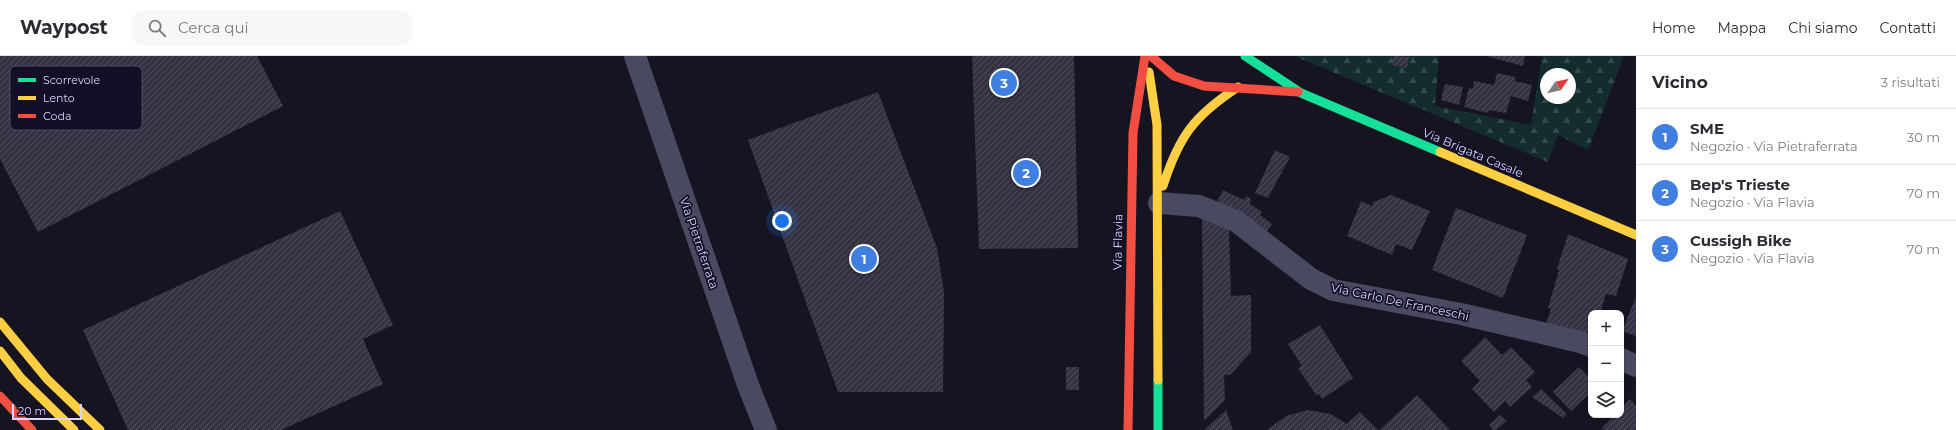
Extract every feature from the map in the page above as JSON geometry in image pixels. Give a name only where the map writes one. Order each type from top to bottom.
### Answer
[{"type":"main road","name":"Via Flavia","points":[[1146,56],[1157,125],[1159,202],[1158,430]]},
{"type":"main road","name":"Via Flavia","points":[[1128,430],[1133,133],[1146,56]]},
{"type":"main road","name":"Via Brigata Casale","points":[[1151,56],[1174,76],[1204,86],[1238,87],[1301,93]]},
{"type":"main road","name":"Via Brigata Casale","points":[[1245,56],[1301,93],[1636,235]]},
{"type":"main road","points":[[1159,202],[1169,166],[1181,142],[1195,122],[1238,87]]},
{"type":"main road","points":[[0,322],[31,362],[88,420],[100,430]]},
{"type":"main road","points":[[0,351],[21,378],[74,430]]},
{"type":"main road","points":[[0,396],[32,430]]},
{"type":"main road","points":[[0,403],[22,430]]},
{"type":"street","name":"Via Pietraferrata","points":[[635,56],[748,385],[766,430]]},
{"type":"street","name":"Via Carlo De Franceschi","points":[[1159,202],[1199,206],[1236,221],[1311,279],[1333,290],[1461,314],[1588,345]]},
{"type":"street","points":[[1624,360],[1636,366]]},
{"type":"green space","points":[[1294,56],[1439,56],[1435,106],[1531,125],[1540,69],[1540,104],[1576,104],[1576,68],[1540,68],[1542,56],[1624,56],[1588,150],[1558,135],[1548,162]]},
{"type":"building","points":[[0,56],[257,56],[283,106],[38,232],[0,159]]},
{"type":"building","points":[[972,56],[1074,56],[1078,248],[979,249]]},
{"type":"building","points":[[1394,56],[1409,57],[1407,68],[1392,65]]},
{"type":"building","points":[[1486,56],[1525,56],[1523,66]]},
{"type":"building","points":[[1497,73],[1515,77],[1515,81],[1532,85],[1528,101],[1511,96],[1506,113],[1489,110],[1488,113],[1464,107],[1469,88],[1473,89],[1474,81],[1494,85]]},
{"type":"building","points":[[1445,84],[1463,87],[1459,105],[1441,100]]},
{"type":"building","points":[[878,92],[937,248],[944,292],[943,392],[838,392],[748,140]]},
{"type":"building","points":[[1275,150],[1290,157],[1268,198],[1255,193]]},
{"type":"building","points":[[1223,190],[1244,200],[1246,196],[1251,199],[1250,204],[1262,212],[1260,215],[1272,224],[1265,234],[1216,204]]},
{"type":"building","points":[[1391,195],[1430,211],[1412,250],[1396,244],[1392,255],[1347,236],[1361,201],[1372,206],[1374,202]]},
{"type":"building","points":[[1456,208],[1527,235],[1503,298],[1432,270]]},
{"type":"building","points":[[340,211],[393,325],[363,339],[383,384],[281,430],[128,430],[83,330]]},
{"type":"building","points":[[1202,213],[1229,226],[1231,296],[1251,295],[1251,352],[1230,375],[1224,375],[1225,400],[1204,421]]},
{"type":"building","points":[[1568,234],[1628,259],[1616,296],[1606,294],[1601,310],[1588,310],[1588,336],[1546,324],[1551,309],[1548,308],[1559,270],[1557,269]]},
{"type":"building","points":[[1636,297],[1636,336],[1624,332],[1624,326]]},
{"type":"building","points":[[1320,325],[1353,378],[1322,399],[1319,394],[1316,395],[1298,368],[1302,366],[1288,344]]},
{"type":"building","points":[[1485,337],[1502,355],[1511,347],[1535,372],[1526,380],[1532,387],[1510,407],[1505,401],[1494,412],[1472,389],[1480,381],[1461,361]]},
{"type":"building","points":[[1066,367],[1079,367],[1079,390],[1066,390]]},
{"type":"building","points":[[1579,367],[1588,376],[1588,395],[1571,411],[1553,392]]},
{"type":"building","points":[[1541,389],[1567,414],[1563,418],[1532,397]]},
{"type":"building","points":[[1417,395],[1450,430],[1379,430],[1386,424]]},
{"type":"building","points":[[1630,399],[1636,406],[1636,430],[1604,430],[1602,428],[1612,418],[1624,418],[1624,406]]},
{"type":"building","points":[[1226,410],[1233,430],[1204,430]]},
{"type":"building","points":[[1308,410],[1331,414],[1347,424],[1360,412],[1378,430],[1267,430],[1286,416]]},
{"type":"building","points":[[1500,415],[1507,421],[1496,430],[1493,430],[1489,425]]},
{"type":"traffic: fast","points":[[1245,56],[1301,93],[1440,152]]},
{"type":"traffic: fast","points":[[1158,380],[1158,430]]},
{"type":"traffic: slow","points":[[1149,72],[1157,125],[1158,380]]},
{"type":"traffic: slow","points":[[1163,186],[1175,154],[1182,140],[1190,129],[1210,108],[1238,87]]},
{"type":"traffic: slow","points":[[1440,152],[1636,235]]},
{"type":"traffic: slow","points":[[0,322],[47,379],[100,430]]},
{"type":"traffic: slow","points":[[0,351],[21,378],[74,430]]},
{"type":"traffic: jam","points":[[1128,430],[1133,133],[1145,56]]},
{"type":"traffic: jam","points":[[1151,56],[1174,76],[1204,86],[1298,92]]},
{"type":"traffic: jam","points":[[0,396],[32,430]]},
{"type":"place","name":"Cussigh Bike","points":[[1004,83]]},
{"type":"place","name":"Bep's Trieste","points":[[1026,173]]},
{"type":"place","name":"SME","points":[[864,259]]}]
